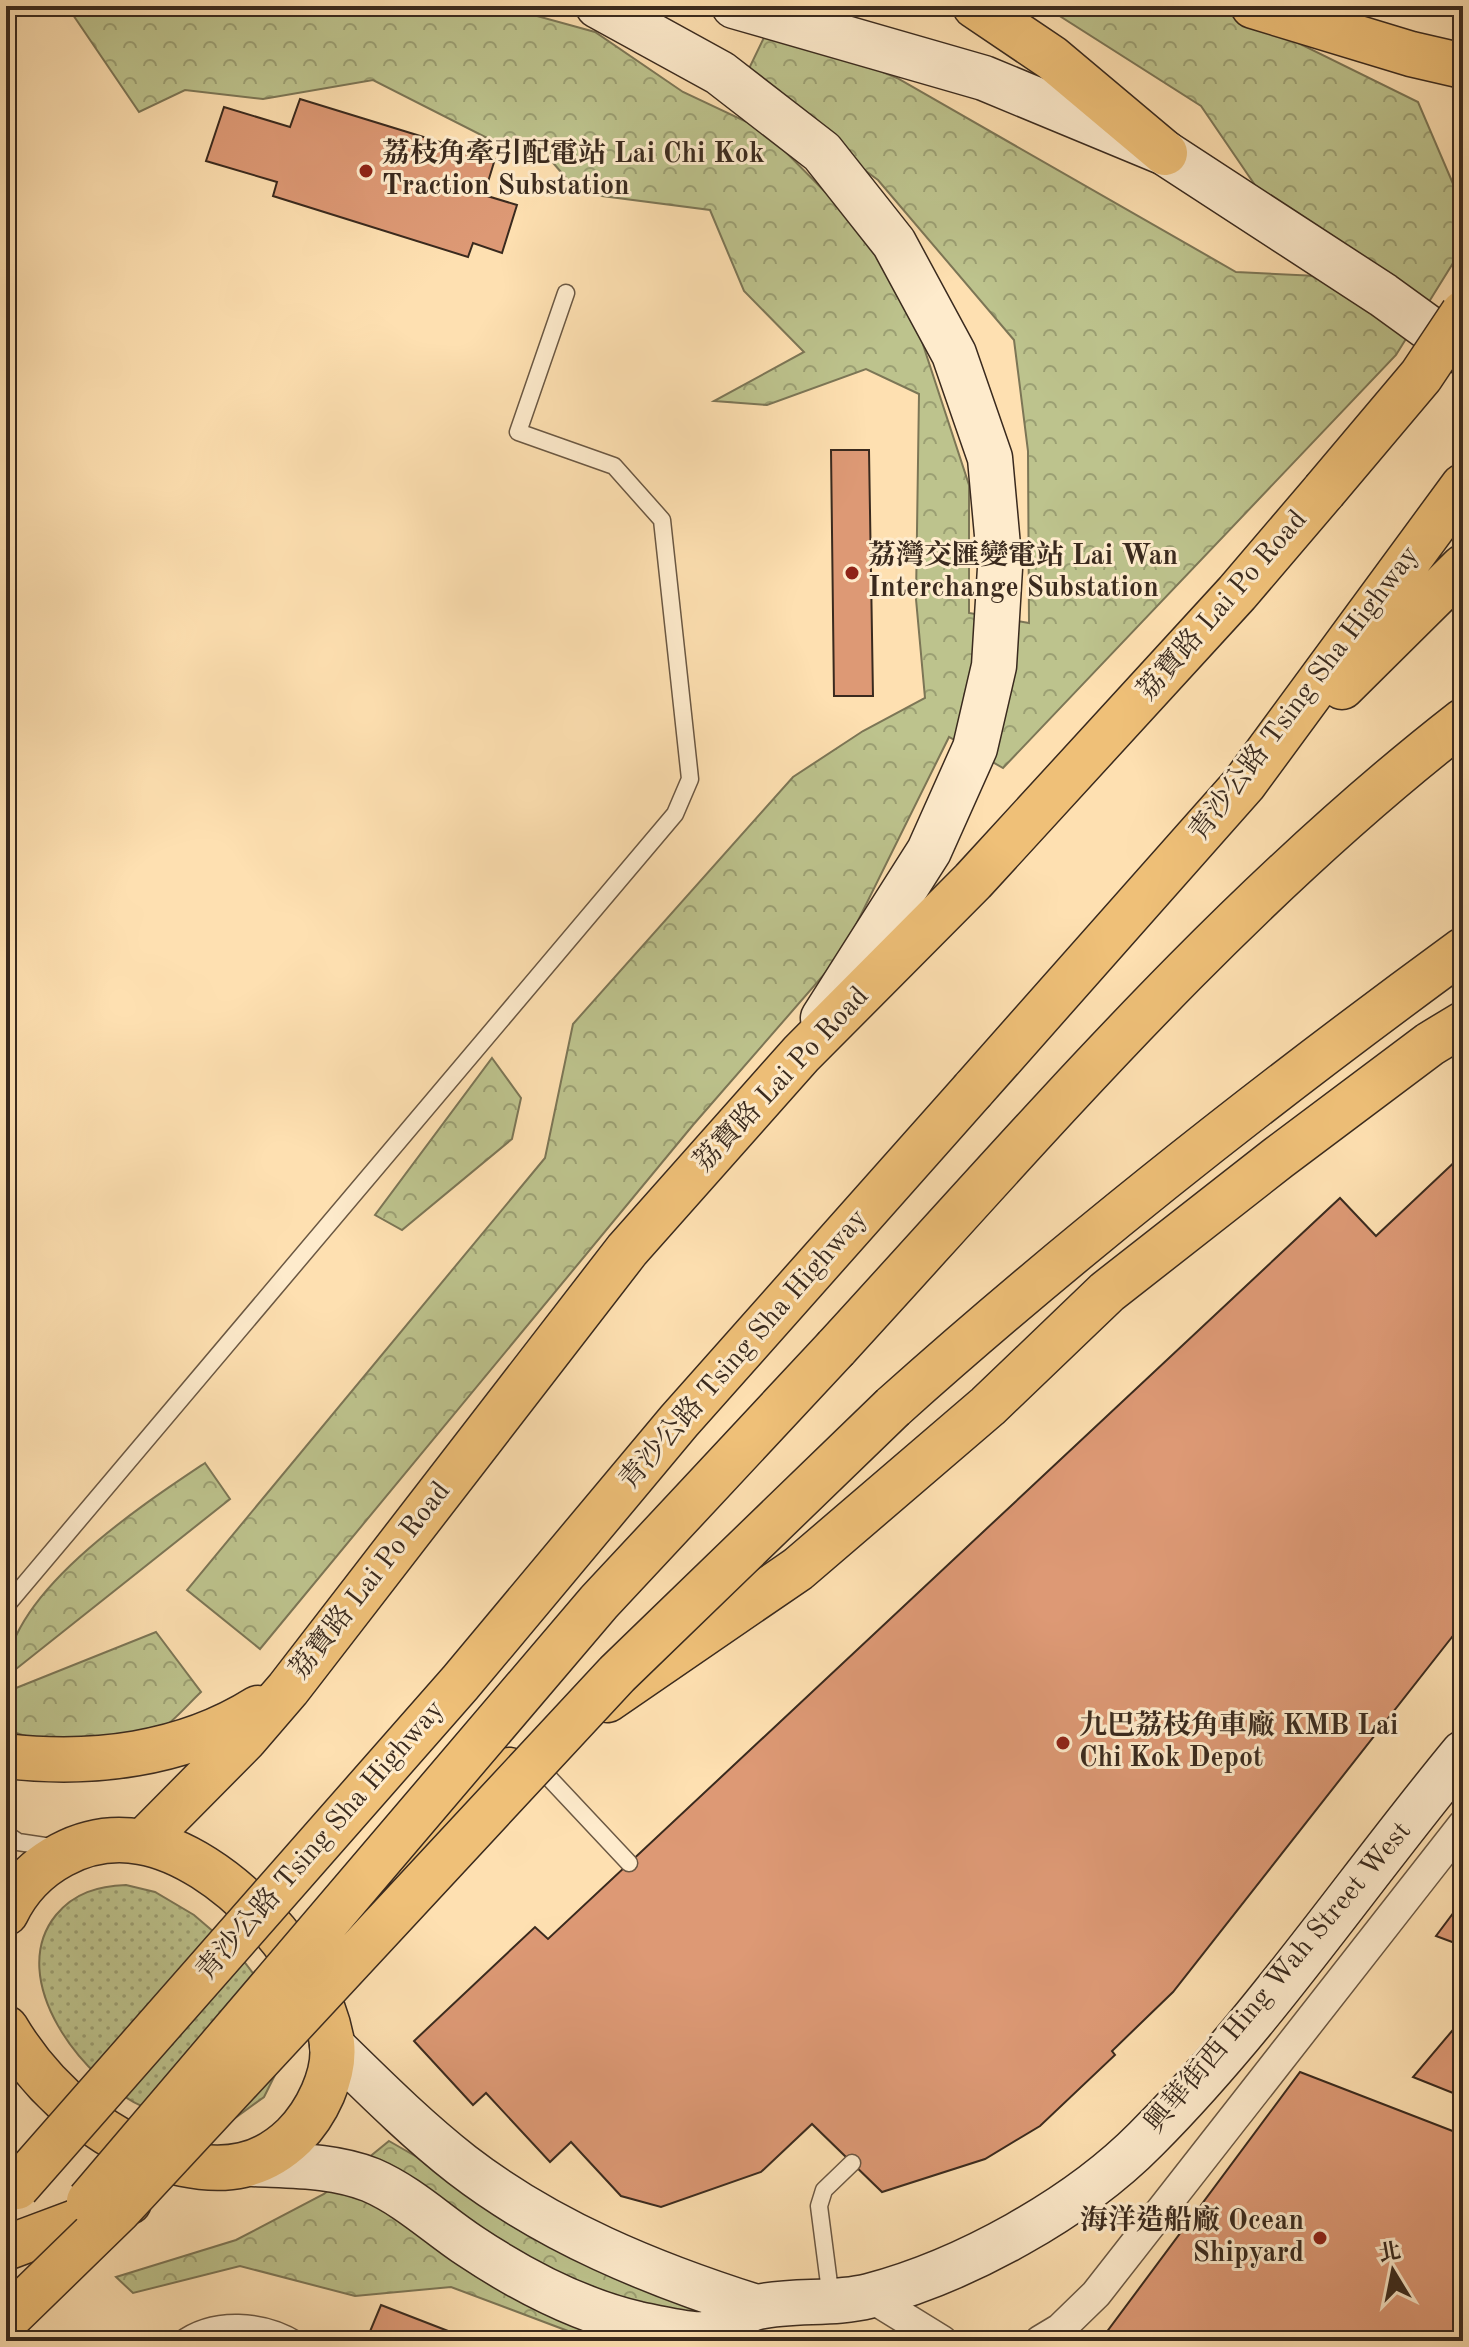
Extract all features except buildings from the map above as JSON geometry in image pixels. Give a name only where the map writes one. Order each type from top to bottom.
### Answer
[{"type":"main road","points":[[598,6],[720,73],[822,152],[894,243],[954,354],[990,458],[1000,568],[994,666],[975,748],[929,851],[801,1054]]},
{"type":"main road","points":[[734,6],[984,78],[1165,153]]},
{"type":"main road","points":[[975,6],[1052,58],[1165,153],[1383,295],[1463,353]]},
{"type":"main road","points":[[1253,6],[1411,54],[1463,66]]},
{"type":"main road","name":"荔寶路 Lai Po Road","points":[[143,1842],[245,1739],[288,1689],[627,1250],[801,1054],[973,881],[1237,593],[1421,376],[1463,313]]},
{"type":"main road","name":"青沙公路 Tsing Sha Highway","points":[[6,2199],[460,1683],[689,1409],[1244,784],[1463,486]]},
{"type":"main road","points":[[1244,784],[1463,567]]},
{"type":"main road","points":[[6,2305],[98,2190],[599,1602],[1124,1033],[1246,908],[1343,818],[1463,721]]},
{"type":"main road","points":[[6,2320],[118,2211],[617,1674],[893,1407],[1167,1174],[1325,1050],[1463,950]]},
{"type":"main road","points":[[329,2033],[368,1931],[407,1869],[458,1812],[528,1755],[798,1569],[988,1406],[1107,1292],[1278,1158],[1430,1044],[1463,1024]]},
{"type":"main road","points":[[6,1756],[48,1761],[114,1758],[159,1749],[234,1723],[288,1689]]},
{"type":"main road","name":"興華街西 Hing Wah Street West","points":[[6,2248],[242,2166],[320,2166],[370,2180],[412,2202],[468,2245],[515,2275],[568,2301],[637,2324],[704,2334],[756,2307],[850,2298],[954,2265],[1018,2232],[1104,2176],[1146,2140],[1255,2016],[1463,1753]]},
{"type":"main road","points":[[6,1913],[31,1877],[71,1849],[107,1841],[143,1842],[190,1862],[248,1904],[284,1941],[311,1979],[329,2033],[329,2073],[321,2094],[300,2129],[275,2155],[242,2166],[185,2165],[140,2153],[100,2130],[51,2085],[20,2051],[6,2028]]},
{"type":"main road","name":"興華街西 Hing Wah Street West","points":[[329,2033],[405,2118],[464,2166],[510,2197],[610,2253],[679,2282],[756,2307]]},
{"type":"street","name":"興華街西 Hing Wah Street West","points":[[1040,2341],[1060,2329],[1096,2294],[1463,1825]]},
{"type":"street","points":[[850,2298],[942,2341]]},
{"type":"lane","points":[[6,1606],[675,814],[690,779],[662,520],[614,466],[518,432],[566,293]]},
{"type":"lane","points":[[528,1755],[629,1863]]},
{"type":"lane","points":[[6,1834],[18,1842],[71,1849]]},
{"type":"lane","points":[[850,2298],[820,2199],[824,2190],[852,2163]]},
{"type":"lane","points":[[179,2341],[207,2327],[245,2322],[284,2331],[299,2341]]},
{"type":"green space","points":[[67,6],[501,6],[595,32],[683,92],[764,130],[850,217],[909,302],[969,485],[969,613],[1029,623],[1028,451],[1014,340],[878,180],[743,81],[770,25],[897,78],[1236,272],[1317,276],[1201,106],[1044,6],[1223,6],[1418,102],[1463,207],[1463,247],[1396,355],[1003,768],[949,737],[841,955],[693,1125],[260,1649],[187,1590],[545,1158],[573,1024],[793,777],[863,731],[925,698],[916,599],[919,394],[866,369],[767,405],[714,401],[804,352],[744,291],[710,210],[579,193],[542,150],[493,141],[373,80],[263,99],[185,90],[139,112]]},
{"type":"green space","points":[[492,1058],[521,1098],[512,1139],[402,1230],[375,1215]]},
{"type":"green space","points":[[205,1463],[230,1499],[6,1677],[12,1646],[28,1614],[52,1584],[114,1527]]},
{"type":"green space","points":[[156,1632],[201,1692],[172,1721],[153,1734],[120,1743],[80,1744],[39,1739],[6,1729],[6,1692]]},
{"type":"green space","points":[[126,1885],[155,1892],[194,1915],[236,1951],[265,1989],[282,2061],[264,2097],[231,2121],[155,2111],[122,2095],[98,2076],[77,2053],[58,2026],[45,1998],[39,1969],[42,1941],[56,1915],[87,1892]]},
{"type":"green space","points":[[389,2141],[466,2185],[772,2341],[596,2341],[589,2333],[584,2337],[451,2287],[355,2296],[240,2266],[133,2293],[116,2277],[236,2240],[324,2194]]},
{"type":"place","name":"荔枝角牽引配電站 Lai Chi Kok Traction Substation","points":[[366,171]]},
{"type":"place","name":"荔灣交匯變電站 Lai Wan Interchange Substation","points":[[852,573]]},
{"type":"place","name":"九巴荔枝角車廠 KMB Lai Chi Kok Depot","points":[[1063,1743]]},
{"type":"place","name":"海洋造船廠 Ocean Shipyard","points":[[1320,2238]]}]
